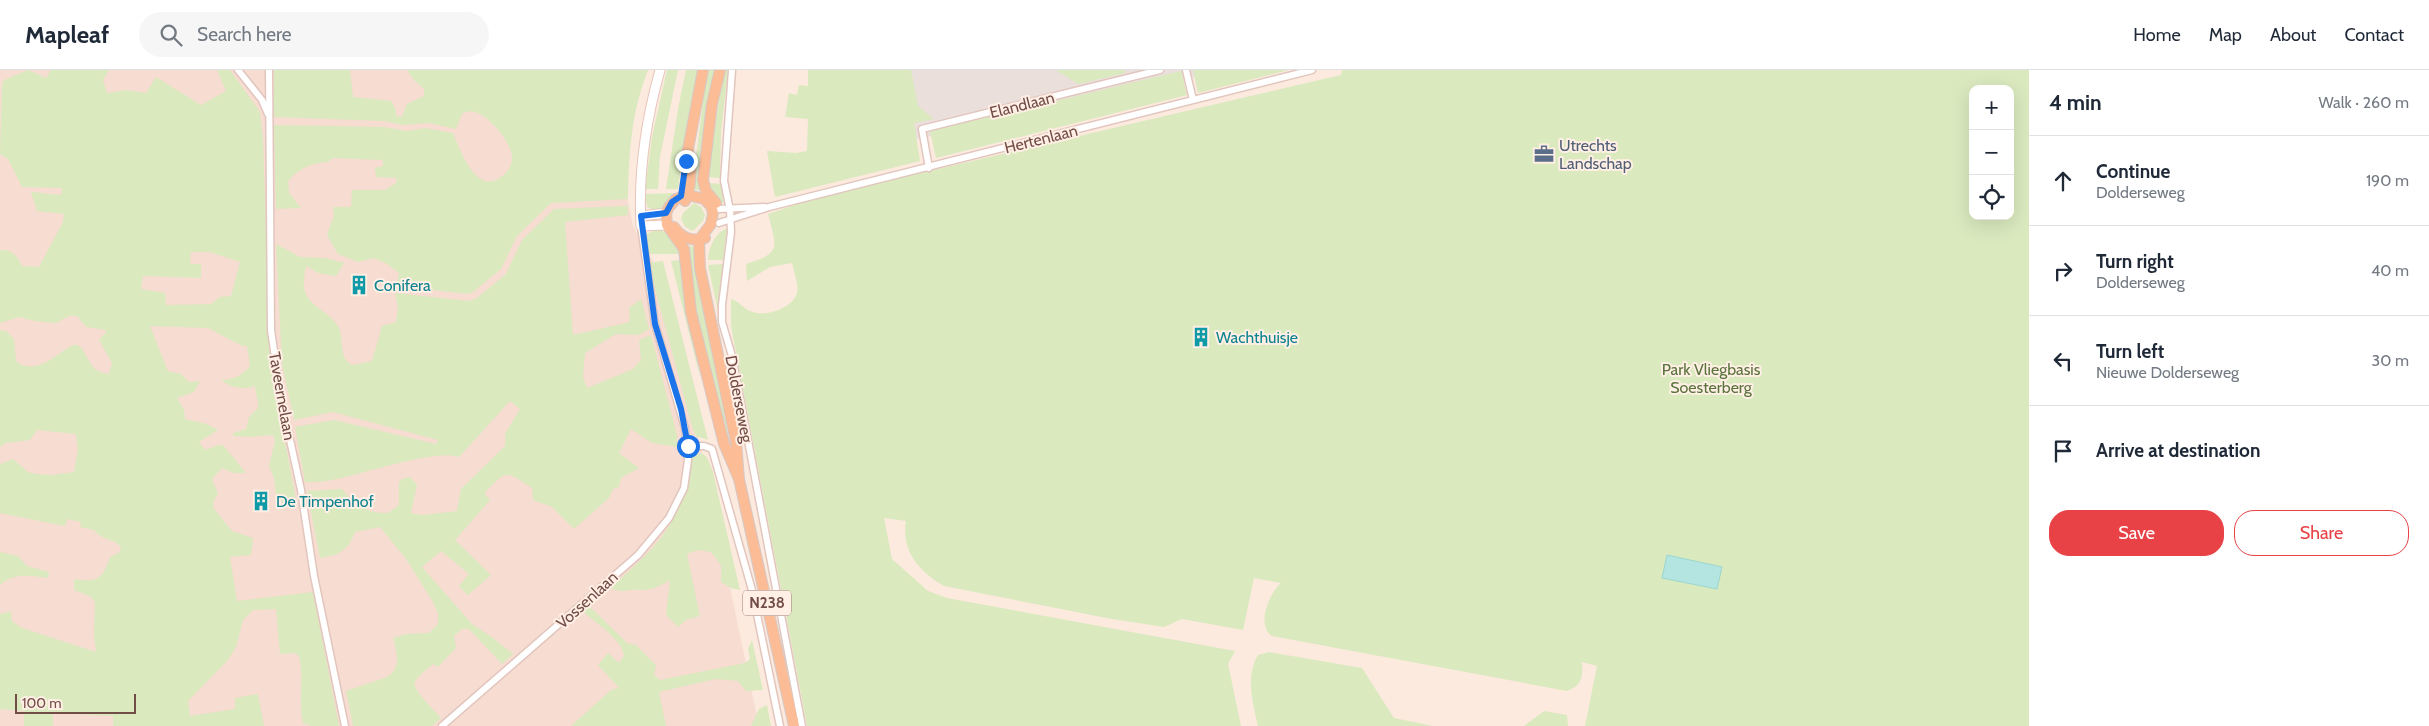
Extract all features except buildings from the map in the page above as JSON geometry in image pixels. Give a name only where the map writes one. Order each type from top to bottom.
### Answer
[{"type":"main road","points":[[660,70],[646,138],[640,191],[641,226],[670,226],[684,237],[702,239],[716,229],[719,223],[710,195],[703,185],[704,167],[720,70]]},
{"type":"main road","points":[[670,226],[674,211],[684,196],[686,161],[703,70]]},
{"type":"main road","points":[[641,216],[666,213],[672,202],[684,196],[704,199],[716,210]]},
{"type":"main road","points":[[702,239],[711,224],[716,210]]},
{"type":"main road","name":"N238","points":[[666,213],[670,226]]},
{"type":"main road","name":"Dolderseweg","points":[[670,226],[676,240],[684,249],[691,312],[724,444],[739,480]]},
{"type":"main road","name":"Dolderseweg","points":[[702,239],[703,277],[736,442],[739,480],[794,726]]},
{"type":"street","name":"Taveernelaan","points":[[238,70],[262,100],[269,117],[271,330],[281,399],[301,490],[314,576],[345,726]]},
{"type":"street","points":[[269,70],[269,117]]},
{"type":"street","name":"Dolderseweg","points":[[732,70],[724,172],[731,220],[722,322],[732,356],[802,726]]},
{"type":"street","name":"Elandlaan","points":[[929,168],[922,129],[1160,70]]},
{"type":"street","points":[[1186,70],[1193,100]]},
{"type":"street","name":"Hertenlaan","points":[[719,223],[768,207],[1312,70]]},
{"type":"street","name":"Hertenlaan","points":[[716,210],[768,207]]},
{"type":"street","points":[[641,226],[655,324],[681,409],[688,446],[704,446],[712,449],[752,590],[780,726]]},
{"type":"street","name":"Vossenlaan","points":[[442,726],[638,555],[654,537],[669,518],[684,488],[687,475],[688,446]]},
{"type":"shaded area","points":[[0,70],[638,70],[623,177],[633,226],[667,286],[759,726],[0,726]]},
{"type":"shaded area","points":[[879,70],[1227,70],[896,144]]},
{"type":"green space","points":[[28,70],[46,78],[51,70],[109,70],[103,80],[107,93],[126,90],[146,93],[156,77],[201,105],[226,91],[217,70],[230,70],[260,112],[263,139],[270,362],[297,505],[285,504],[276,497],[274,478],[269,466],[275,441],[273,435],[233,436],[233,433],[246,429],[249,417],[258,408],[255,386],[237,388],[221,380],[237,376],[250,366],[247,346],[242,346],[208,328],[150,326],[167,369],[170,372],[181,374],[189,382],[200,381],[194,392],[177,398],[184,410],[185,419],[207,424],[218,430],[199,442],[205,450],[223,445],[246,473],[234,473],[222,468],[212,479],[218,494],[213,502],[214,509],[232,531],[253,538],[251,555],[230,557],[237,601],[313,592],[339,726],[311,726],[303,723],[299,656],[295,653],[280,654],[276,609],[253,610],[243,620],[236,647],[228,660],[188,701],[190,716],[235,709],[235,698],[258,694],[264,726],[113,726],[113,716],[53,713],[53,726],[24,726],[24,711],[0,709],[0,614],[11,611],[12,621],[22,628],[96,652],[94,635],[95,602],[90,596],[74,590],[74,579],[94,580],[98,578],[105,570],[110,557],[120,552],[121,548],[94,530],[80,527],[81,522],[67,519],[65,526],[0,513],[0,464],[13,459],[28,472],[36,474],[52,475],[74,472],[78,450],[76,434],[37,430],[30,440],[6,443],[0,447],[0,330],[6,331],[14,339],[16,361],[25,366],[42,364],[71,346],[76,345],[81,348],[98,371],[109,374],[112,363],[99,340],[106,330],[86,327],[77,316],[69,316],[56,323],[19,317],[0,323],[0,250],[14,254],[22,266],[39,267],[63,222],[64,214],[37,211],[31,192],[61,195],[62,188],[22,187],[8,159],[0,154],[2,84],[4,80]],"holes":[[[191,252],[210,252],[240,262],[231,296],[220,297],[211,304],[166,305],[165,293],[141,289],[143,276],[201,278],[201,264],[190,264]]]},
{"type":"green space","points":[[274,70],[350,70],[353,97],[391,101],[396,110],[396,116],[402,117],[407,104],[424,96],[424,89],[413,79],[407,70],[648,70],[634,118],[629,165],[628,199],[551,203],[517,236],[501,269],[468,294],[397,286],[399,273],[387,264],[374,258],[358,262],[338,254],[327,235],[334,216],[333,207],[351,207],[352,190],[385,190],[396,183],[397,178],[376,177],[375,168],[383,166],[383,160],[333,158],[328,162],[306,167],[288,181],[289,193],[301,208],[276,209],[274,125],[384,127],[407,131],[425,128],[453,133],[470,168],[484,181],[492,181],[501,177],[510,166],[512,158],[507,142],[486,118],[469,111],[462,114],[456,129],[429,123],[403,125],[385,121],[274,117]]},
{"type":"green space","points":[[667,70],[678,70],[660,157],[658,189],[645,189],[652,137]]},
{"type":"green space","points":[[686,70],[699,70],[687,123],[678,189],[666,189],[678,109]]},
{"type":"green space","points":[[707,70],[715,70],[701,191],[692,189]]},
{"type":"green space","points":[[724,70],[728,70],[721,132],[720,178],[707,177]]},
{"type":"green space","points":[[808,70],[911,70],[918,106],[934,119],[914,123],[920,161],[775,197],[767,151],[796,153],[807,151],[808,119],[785,117],[789,93],[797,95],[799,85],[808,86]]},
{"type":"green space","points":[[1056,70],[1125,70],[1125,73],[1078,84]]},
{"type":"green space","points":[[1193,70],[1289,70],[1198,93]]},
{"type":"green space","name":"Park Vliegbasis Soesterberg","points":[[1342,70],[2029,70],[2029,726],[1585,726],[1597,666],[1582,662],[1579,684],[1567,691],[1272,636],[1267,631],[1265,625],[1266,610],[1272,594],[1281,583],[1254,578],[1243,630],[1182,619],[1164,627],[1112,619],[944,586],[927,574],[914,560],[906,542],[906,521],[884,518],[892,559],[928,591],[947,598],[1235,651],[1228,664],[1241,726],[807,726],[731,326],[731,299],[756,313],[770,313],[790,304],[797,293],[797,283],[792,263],[770,267],[747,281],[746,264],[766,256],[774,247],[768,214],[818,197],[1341,75]]},
{"type":"green space","points":[[1181,71],[1187,95],[936,158],[930,131]]},
{"type":"green space","points":[[708,183],[722,184],[725,202],[721,203],[711,191]]},
{"type":"green space","points":[[676,193],[668,204],[656,211],[647,207],[645,194]]},
{"type":"green space","points":[[694,203],[701,207],[705,215],[703,221],[693,231],[685,227],[681,219],[683,213]]},
{"type":"green space","points":[[628,206],[628,215],[565,222],[573,335],[630,321],[629,308],[641,299],[649,329],[639,335],[616,334],[585,353],[583,377],[587,388],[633,369],[641,360],[639,340],[651,335],[677,435],[677,447],[652,443],[631,429],[619,453],[639,468],[621,478],[619,487],[613,489],[609,498],[574,529],[552,507],[533,500],[532,488],[517,478],[508,475],[499,479],[486,491],[485,494],[490,500],[455,540],[491,575],[468,595],[459,586],[469,574],[441,551],[422,567],[472,624],[513,654],[502,664],[469,629],[462,629],[454,636],[456,648],[438,667],[433,664],[415,682],[420,695],[441,718],[432,726],[353,726],[346,691],[387,677],[392,673],[397,664],[393,638],[406,634],[429,633],[438,624],[438,613],[406,559],[380,527],[355,532],[349,544],[342,551],[320,558],[307,491],[342,489],[351,500],[362,507],[374,512],[388,513],[399,505],[399,482],[410,477],[417,485],[411,513],[423,515],[457,511],[461,489],[505,446],[505,434],[520,409],[510,401],[459,457],[448,455],[433,456],[397,463],[332,480],[305,482],[295,427],[334,420],[436,444],[438,440],[333,412],[294,420],[282,364],[276,244],[300,257],[326,258],[344,263],[336,276],[318,273],[307,266],[305,269],[304,289],[311,302],[334,320],[338,326],[343,353],[348,362],[353,365],[372,361],[382,326],[396,322],[398,307],[395,293],[469,301],[477,298],[506,274],[522,240],[554,209]]},
{"type":"green space","points":[[727,228],[723,260],[708,260],[713,241]]},
{"type":"green space","points":[[659,229],[667,234],[680,254],[648,254],[646,234]]},
{"type":"green space","points":[[688,246],[696,247],[730,445],[697,314]]},
{"type":"green space","points":[[680,260],[700,377],[671,261]]},
{"type":"green space","points":[[663,261],[708,440],[696,436],[692,426],[648,263]]},
{"type":"green space","points":[[723,264],[718,311],[708,265]]},
{"type":"green space","points":[[702,453],[707,457],[713,472],[740,590],[731,588],[721,582],[721,565],[711,552],[698,550],[687,554],[700,616],[686,620],[678,627],[666,615],[670,580],[658,587],[646,590],[622,591],[610,588],[642,559],[664,533],[673,519],[680,502],[691,460],[693,456]]},
{"type":"green space","points":[[0,552],[18,556],[27,566],[49,572],[48,578],[17,577],[11,578],[0,585]]},
{"type":"green space","points":[[589,606],[627,643],[636,645],[656,665],[654,675],[660,680],[745,663],[750,659],[748,649],[752,640],[763,690],[746,691],[738,681],[715,679],[659,692],[666,726],[571,726],[611,690],[619,688],[598,665],[608,653],[619,663],[624,656],[614,638],[583,612]]},
{"type":"green space","points":[[1269,652],[1362,668],[1394,718],[1433,726],[1258,726],[1251,690],[1252,672],[1258,655]]},
{"type":"green space","points":[[767,705],[771,726],[751,726],[759,709]]},
{"type":"green space","points":[[1544,711],[1567,715],[1568,726],[1524,726]]},
{"type":"water","points":[[1667,555],[1722,567],[1717,589],[1662,578]]},
{"type":"place","name":"Utrechts Landschap","points":[[1544,154]]},
{"type":"place","name":"Conifera","points":[[359,285]]},
{"type":"place","name":"Wachthuisje","points":[[1201,337]]},
{"type":"place","name":"De Timpenhof","points":[[261,501]]},
{"type":"route","points":[[686,161],[681,196],[672,202],[666,213],[641,216],[641,226],[655,324],[681,409],[688,446]]}]
